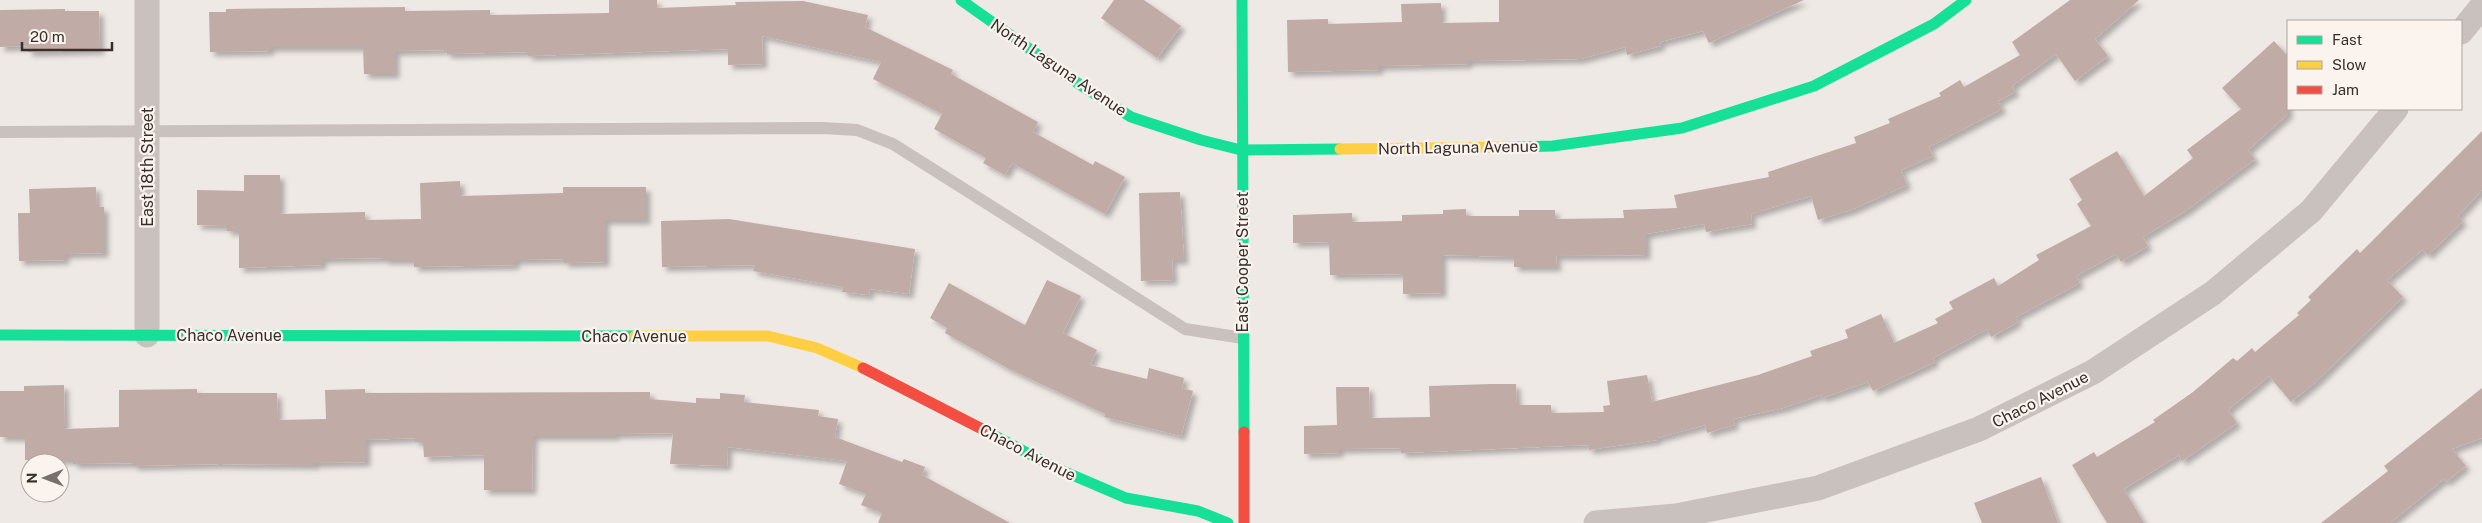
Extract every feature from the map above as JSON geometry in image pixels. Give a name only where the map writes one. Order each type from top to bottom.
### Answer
[{"type":"street","name":"East 18th Street","points":[[147,0],[147,335]]},
{"type":"street","name":"North Laguna Avenue","points":[[961,0],[1078,84],[1131,117],[1201,140],[1241,150],[1553,146],[1682,128],[1814,86],[1934,24],[1966,0]]},
{"type":"street","name":"East Cooper Street","points":[[1242,0],[1241,150],[1244,523]]},
{"type":"street","points":[[2462,31],[2482,6]]},
{"type":"street","name":"Chaco Avenue","points":[[1596,523],[1676,516],[1818,488],[1979,429],[2093,372],[2214,293],[2311,211],[2395,110]]},
{"type":"street","name":"Chaco Avenue","points":[[0,335],[768,336],[817,348],[875,373],[1056,468],[1126,498],[1198,510],[1228,523]]},
{"type":"lane","points":[[0,132],[824,128],[857,130],[893,144],[1185,328],[1243,338]]},
{"type":"building","points":[[609,0],[657,0],[657,8],[736,5],[735,2],[803,1],[868,15],[865,27],[953,70],[951,74],[1038,122],[1033,132],[1093,165],[1095,161],[1125,177],[1105,214],[1012,163],[1005,175],[983,163],[986,158],[934,129],[942,114],[873,79],[881,62],[762,36],[763,64],[728,65],[728,49],[528,56],[528,52],[447,54],[446,50],[395,51],[395,74],[364,74],[363,47],[270,47],[270,51],[210,52],[209,12],[226,12],[226,9],[405,7],[405,11],[490,10],[490,15],[609,13]]},
{"type":"building","points":[[1114,0],[1144,0],[1181,26],[1157,58],[1101,18]]},
{"type":"building","points":[[1499,0],[1804,0],[1709,43],[1703,31],[1660,42],[1661,46],[1627,55],[1625,47],[1580,59],[1468,61],[1468,64],[1379,66],[1379,70],[1288,72],[1287,20],[1328,19],[1328,24],[1402,22],[1401,4],[1441,3],[1441,23],[1499,22]]},
{"type":"building","points":[[2070,0],[2139,0],[2095,39],[2108,56],[2075,81],[2056,54],[2012,86],[2015,92],[1998,101],[2002,109],[1929,147],[1933,156],[1901,170],[1907,185],[1851,210],[1818,220],[1811,196],[1751,214],[1752,224],[1706,232],[1704,224],[1646,234],[1646,255],[1556,256],[1557,267],[1514,267],[1514,257],[1442,255],[1442,293],[1403,294],[1403,274],[1330,275],[1329,242],[1293,243],[1293,215],[1352,213],[1352,222],[1402,221],[1402,215],[1443,214],[1443,210],[1466,209],[1466,216],[1519,216],[1519,210],[1555,210],[1555,219],[1624,218],[1623,210],[1677,208],[1674,195],[1769,177],[1768,172],[1856,143],[1854,137],[1890,123],[1888,119],[1941,96],[1939,93],[1960,80],[1964,87],[2020,55],[2012,42]]},
{"type":"building","points":[[65,9],[65,11],[99,11],[100,50],[28,52],[28,46],[0,47],[0,10]]},
{"type":"building","points":[[2274,41],[2287,55],[2288,114],[2248,150],[2255,159],[2187,210],[2143,237],[2148,246],[2121,262],[2116,254],[2076,276],[2080,283],[2016,317],[2018,322],[1991,337],[1987,329],[1933,358],[1935,362],[1873,391],[1868,382],[1822,398],[1821,395],[1783,408],[1733,419],[1735,425],[1707,433],[1705,425],[1657,438],[1657,440],[1589,450],[1588,445],[1401,453],[1401,448],[1339,449],[1339,453],[1304,454],[1304,426],[1337,425],[1336,387],[1369,387],[1370,418],[1430,417],[1429,386],[1491,384],[1516,384],[1517,405],[1551,405],[1551,413],[1604,412],[1603,406],[1610,405],[1607,381],[1647,375],[1652,402],[1758,375],[1812,356],[1810,351],[1848,338],[1845,330],[1881,314],[1894,343],[1938,323],[1935,319],[1953,309],[1949,302],[1994,278],[1998,286],[2039,260],[2036,255],[2091,226],[2077,204],[2082,200],[2069,179],[2117,151],[2144,196],[2193,158],[2187,150],[2241,109],[2222,88]]},
{"type":"building","points":[[2482,131],[2482,190],[2458,216],[2463,221],[2428,255],[2422,250],[2387,280],[2403,297],[2317,381],[2291,402],[2269,376],[2228,410],[2237,423],[2182,461],[2179,455],[2124,489],[2144,523],[2107,523],[2072,465],[2094,452],[2097,457],[2155,422],[2153,420],[2193,392],[2233,358],[2237,361],[2252,348],[2255,352],[2299,315],[2297,313],[2311,300],[2308,297],[2357,249],[2360,253]]},
{"type":"building","points":[[244,175],[280,175],[280,214],[365,212],[365,220],[421,219],[420,183],[460,181],[460,196],[563,193],[563,187],[646,187],[646,220],[605,220],[605,262],[564,263],[564,259],[515,260],[515,265],[414,267],[414,260],[384,260],[384,258],[322,259],[322,265],[239,268],[239,231],[227,231],[227,226],[197,225],[197,190],[244,191]]},
{"type":"building","points":[[96,187],[97,207],[104,207],[104,253],[65,254],[65,260],[19,261],[18,213],[30,213],[29,189]]},
{"type":"building","points":[[1180,192],[1184,260],[1172,260],[1173,280],[1141,281],[1139,193]]},
{"type":"building","points":[[729,219],[915,249],[909,294],[870,289],[869,295],[842,292],[843,287],[753,271],[754,265],[662,267],[661,221]]},
{"type":"building","points":[[1047,280],[1081,296],[1063,333],[1097,350],[1090,365],[1147,379],[1149,368],[1184,378],[1182,388],[1193,391],[1181,436],[1104,417],[1105,414],[1009,369],[945,333],[947,328],[930,318],[949,283],[1025,325]]},
{"type":"building","points":[[64,385],[65,429],[119,427],[119,390],[197,389],[197,393],[277,393],[278,420],[326,419],[325,390],[365,389],[365,393],[650,392],[650,399],[696,403],[696,398],[720,399],[720,393],[745,395],[744,402],[819,410],[818,416],[838,419],[835,437],[902,462],[904,459],[925,467],[922,475],[1010,523],[878,523],[882,513],[861,505],[866,494],[839,484],[847,461],[728,447],[727,466],[670,464],[673,433],[615,434],[615,436],[533,436],[532,490],[484,490],[484,455],[424,457],[423,442],[415,442],[415,438],[366,440],[366,462],[315,463],[315,465],[220,464],[133,466],[133,463],[73,464],[73,460],[70,460],[70,453],[25,453],[25,437],[0,437],[0,391],[24,391],[24,386]]},
{"type":"building","points":[[2482,388],[2482,438],[2452,449],[2466,466],[2446,482],[2444,479],[2390,523],[2321,523],[2388,471],[2384,466]]},
{"type":"building","points":[[2041,477],[2058,523],[1982,523],[1974,503]]},
{"type":"traffic: fast","points":[[961,0],[1079,84],[1131,117],[1201,140],[1241,150],[1340,149]]},
{"type":"traffic: fast","points":[[1242,0],[1244,432]]},
{"type":"traffic: fast","points":[[1513,147],[1553,146],[1682,128],[1814,86],[1934,24],[1966,0]]},
{"type":"traffic: fast","points":[[0,335],[635,336]]},
{"type":"traffic: fast","points":[[982,429],[1056,468],[1126,498],[1198,511],[1228,523]]},
{"type":"traffic: slow","points":[[1340,149],[1513,147]]},
{"type":"traffic: slow","points":[[635,336],[768,336],[817,348],[863,368]]},
{"type":"traffic: jam","points":[[863,368],[982,429]]},
{"type":"traffic: jam","points":[[1244,432],[1244,523]]}]
